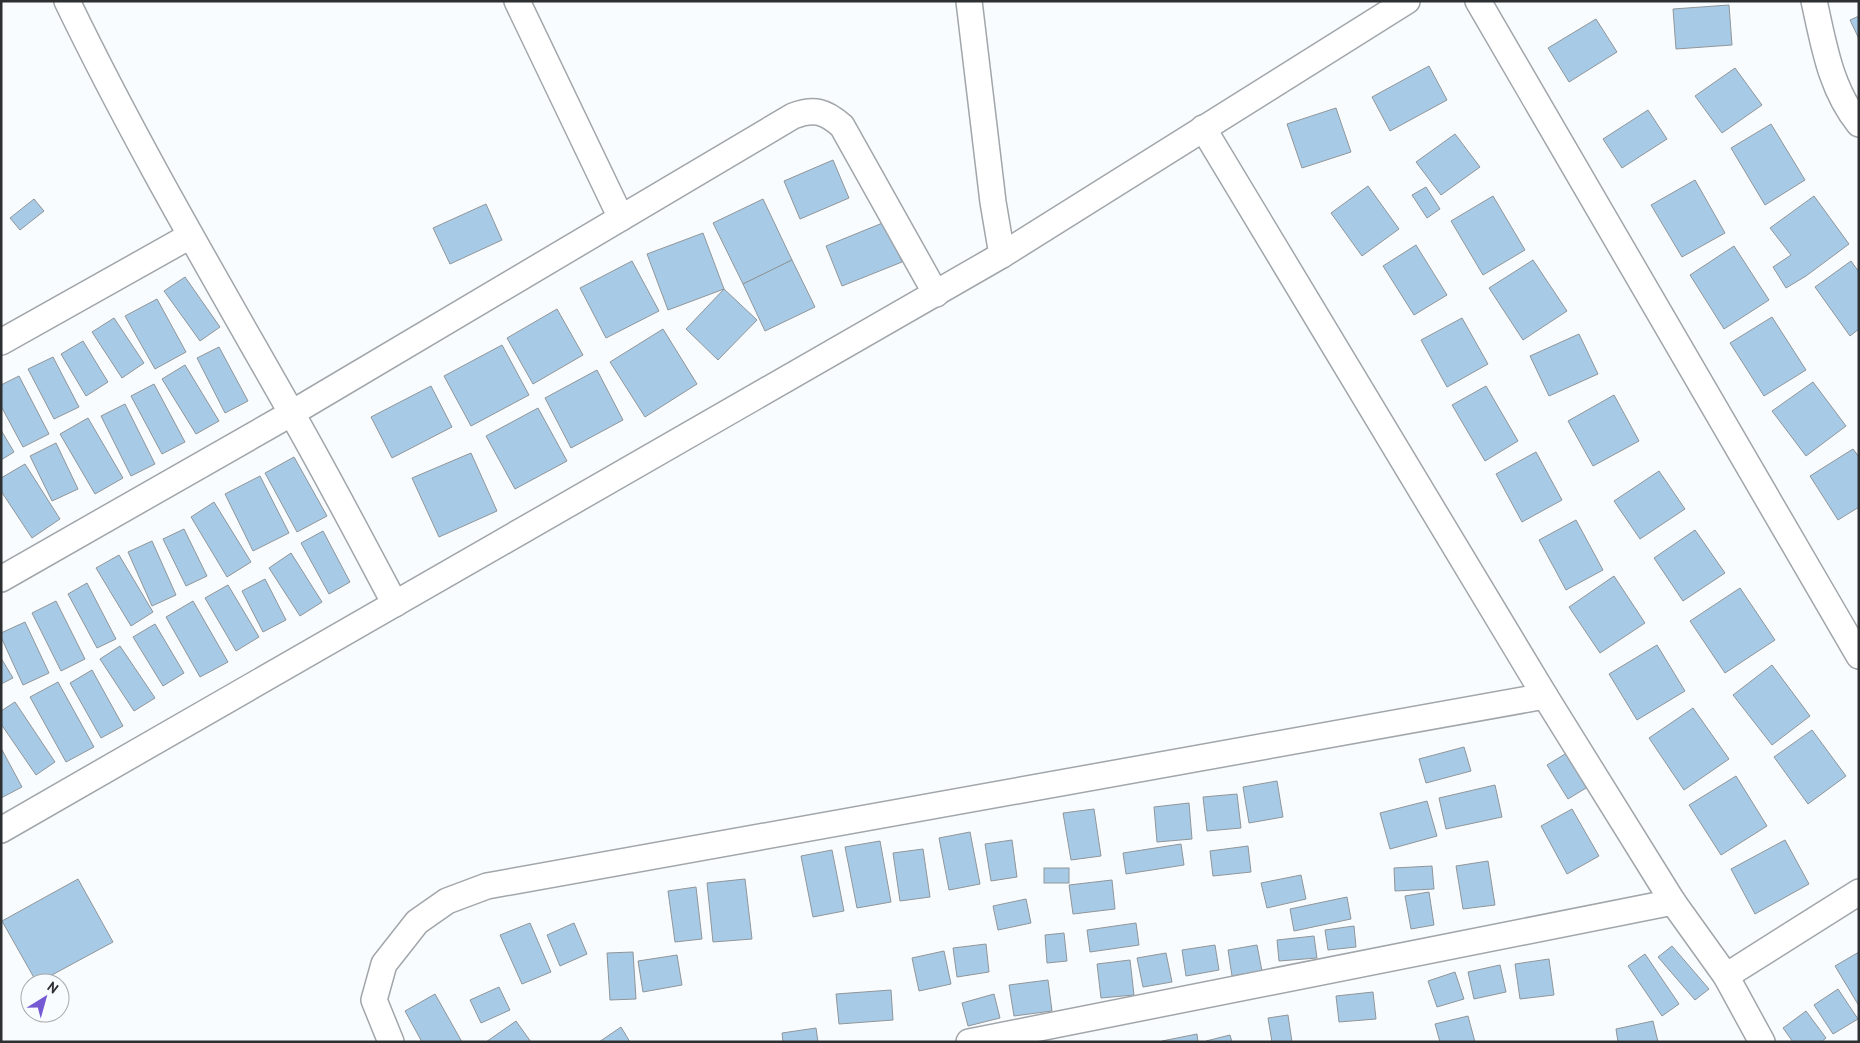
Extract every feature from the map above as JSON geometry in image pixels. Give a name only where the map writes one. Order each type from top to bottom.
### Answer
[{"type":"street","points":[[67,1],[97,64],[190,236],[292,413],[395,604]]},
{"type":"street","points":[[517,1],[622,218]]},
{"type":"street","points":[[969,1],[993,202],[1002,255]]},
{"type":"street","points":[[1,830],[936,294],[1002,255],[1407,1]]},
{"type":"street","points":[[1478,1],[1859,656]]},
{"type":"street","points":[[1814,1],[1830,71],[1838,93],[1859,124]]},
{"type":"street","points":[[1,579],[292,413],[793,116],[807,110],[832,117],[842,126],[936,294]]},
{"type":"street","points":[[1203,128],[1545,696],[1673,902],[1726,976],[1762,1042]]},
{"type":"street","points":[[1,342],[190,236]]},
{"type":"street","points":[[391,1042],[374,1000],[384,964],[418,922],[447,901],[487,886],[1545,696]]},
{"type":"street","points":[[1726,976],[1859,892]]},
{"type":"street","points":[[970,1042],[1673,902]]},
{"type":"building","points":[[1729,5],[1732,45],[1676,49],[1673,9]]},
{"type":"building","points":[[1859,16],[1859,39],[1850,20]]},
{"type":"building","points":[[1596,19],[1617,52],[1569,82],[1548,48]]},
{"type":"building","points":[[1429,66],[1447,100],[1390,131],[1372,97]]},
{"type":"building","points":[[1735,68],[1762,105],[1722,133],[1695,96]]},
{"type":"building","points":[[1336,108],[1351,152],[1302,168],[1287,124]]},
{"type":"building","points":[[1648,110],[1667,139],[1622,168],[1603,139]]},
{"type":"building","points":[[1771,124],[1805,180],[1765,205],[1731,148]]},
{"type":"building","points":[[1455,134],[1480,167],[1441,195],[1416,162]]},
{"type":"building","points":[[833,160],[849,198],[800,219],[784,181]]},
{"type":"building","points":[[1695,180],[1725,233],[1682,257],[1651,205]]},
{"type":"building","points":[[1368,186],[1399,229],[1362,256],[1331,213]]},
{"type":"building","points":[[1426,187],[1440,209],[1427,218],[1412,195]]},
{"type":"building","points":[[1493,196],[1525,250],[1483,275],[1451,221]]},
{"type":"building","points":[[1814,196],[1849,244],[1806,276],[1786,288],[1773,267],[1791,255],[1770,228]]},
{"type":"building","points":[[34,199],[44,211],[20,230],[10,218]]},
{"type":"building","points":[[763,199],[792,260],[743,284],[713,223]]},
{"type":"building","points":[[486,204],[502,240],[450,264],[433,228]]},
{"type":"building","points":[[885,222],[902,262],[842,286],[826,246]]},
{"type":"building","points":[[703,233],[724,289],[668,310],[647,254]]},
{"type":"building","points":[[1416,245],[1447,295],[1414,315],[1383,266]]},
{"type":"building","points":[[1734,246],[1769,300],[1724,329],[1690,275]]},
{"type":"building","points":[[792,260],[815,307],[765,331],[743,284]]},
{"type":"building","points":[[1533,260],[1567,311],[1523,340],[1489,288]]},
{"type":"building","points":[[632,261],[659,311],[606,338],[580,288]]},
{"type":"building","points":[[1851,261],[1859,272],[1859,329],[1850,336],[1815,287]]},
{"type":"building","points":[[185,277],[220,327],[200,341],[164,291]]},
{"type":"building","points":[[724,289],[757,320],[718,360],[686,329]]},
{"type":"building","points":[[157,299],[186,352],[155,369],[125,316]]},
{"type":"building","points":[[557,309],[583,355],[533,384],[507,338]]},
{"type":"building","points":[[1772,317],[1806,370],[1764,396],[1730,343]]},
{"type":"building","points":[[114,318],[144,363],[122,378],[92,332]]},
{"type":"building","points":[[1462,318],[1488,364],[1447,387],[1421,340]]},
{"type":"building","points":[[663,329],[697,384],[645,417],[610,362]]},
{"type":"building","points":[[1579,334],[1598,374],[1549,396],[1530,356]]},
{"type":"building","points":[[83,341],[108,382],[86,396],[61,354]]},
{"type":"building","points":[[502,345],[529,395],[471,426],[444,376]]},
{"type":"building","points":[[219,347],[248,401],[225,413],[197,358]]},
{"type":"building","points":[[53,357],[79,407],[54,419],[28,369]]},
{"type":"building","points":[[185,365],[219,421],[196,434],[162,379]]},
{"type":"building","points":[[597,370],[623,420],[571,448],[545,398]]},
{"type":"building","points":[[19,376],[49,434],[23,447],[1,406],[1,385]]},
{"type":"building","points":[[1813,382],[1846,426],[1806,456],[1772,411]]},
{"type":"building","points":[[154,384],[185,442],[162,454],[131,396]]},
{"type":"building","points":[[431,386],[452,427],[392,458],[371,417]]},
{"type":"building","points":[[1486,386],[1518,441],[1485,461],[1452,405]]},
{"type":"building","points":[[1614,395],[1639,441],[1593,466],[1568,421]]},
{"type":"building","points":[[125,404],[155,464],[131,476],[101,416]]},
{"type":"building","points":[[538,408],[567,461],[515,489],[486,436]]},
{"type":"building","points":[[88,418],[123,478],[95,494],[60,434]]},
{"type":"building","points":[[1,430],[14,452],[1,460]]},
{"type":"building","points":[[56,443],[78,489],[52,501],[30,456]]},
{"type":"building","points":[[1853,449],[1859,457],[1859,507],[1838,520],[1810,476]]},
{"type":"building","points":[[1536,452],[1562,500],[1522,522],[1496,474]]},
{"type":"building","points":[[471,453],[497,511],[439,537],[412,478]]},
{"type":"building","points":[[294,457],[327,516],[297,532],[265,473]]},
{"type":"building","points":[[25,464],[60,519],[32,538],[1,491],[1,478]]},
{"type":"building","points":[[1659,471],[1685,509],[1640,539],[1614,501]]},
{"type":"building","points":[[260,476],[289,533],[253,551],[225,494]]},
{"type":"building","points":[[214,502],[251,562],[227,577],[191,517]]},
{"type":"building","points":[[1576,520],[1603,570],[1566,590],[1539,540]]},
{"type":"building","points":[[184,529],[207,576],[186,586],[163,539]]},
{"type":"building","points":[[1695,530],[1725,573],[1683,601],[1654,558]]},
{"type":"building","points":[[323,531],[350,582],[329,594],[301,543]]},
{"type":"building","points":[[152,541],[176,595],[152,606],[128,552]]},
{"type":"building","points":[[291,553],[322,602],[300,616],[269,568]]},
{"type":"building","points":[[119,555],[153,612],[131,626],[96,568]]},
{"type":"building","points":[[1614,576],[1645,623],[1600,653],[1569,607]]},
{"type":"building","points":[[265,579],[286,620],[263,632],[242,591]]},
{"type":"building","points":[[87,583],[116,639],[97,648],[68,594]]},
{"type":"building","points":[[228,585],[259,637],[236,651],[205,598]]},
{"type":"building","points":[[1740,588],[1775,640],[1725,673],[1690,621]]},
{"type":"building","points":[[56,601],[85,659],[61,671],[32,613]]},
{"type":"building","points":[[193,601],[228,662],[200,677],[166,617]]},
{"type":"building","points":[[25,622],[49,673],[23,685],[1,637],[1,633]]},
{"type":"building","points":[[155,624],[184,673],[163,686],[133,637]]},
{"type":"building","points":[[1657,645],[1685,691],[1637,720],[1609,674]]},
{"type":"building","points":[[120,646],[155,698],[134,711],[100,659]]},
{"type":"building","points":[[1,658],[13,678],[1,684]]},
{"type":"building","points":[[1772,665],[1810,716],[1772,745],[1733,695]]},
{"type":"building","points":[[92,670],[123,726],[101,738],[70,683]]},
{"type":"building","points":[[58,682],[94,747],[66,762],[30,697]]},
{"type":"building","points":[[15,702],[55,762],[36,775],[1,724],[1,711]]},
{"type":"building","points":[[1693,708],[1729,759],[1684,790],[1649,738]]},
{"type":"building","points":[[1812,730],[1846,776],[1808,804],[1774,757]]},
{"type":"building","points":[[1464,747],[1471,771],[1426,783],[1419,759]]},
{"type":"building","points":[[1,748],[22,787],[1,798]]},
{"type":"building","points":[[1570,751],[1591,785],[1568,799],[1547,765]]},
{"type":"building","points":[[1736,776],[1767,826],[1721,855],[1689,805]]},
{"type":"building","points":[[1277,781],[1283,817],[1249,823],[1243,787]]},
{"type":"building","points":[[1495,785],[1502,817],[1446,829],[1439,798]]},
{"type":"building","points":[[1237,794],[1241,828],[1207,831],[1203,797]]},
{"type":"building","points":[[1427,801],[1437,836],[1390,849],[1380,813]]},
{"type":"building","points":[[1189,803],[1192,839],[1157,842],[1154,807]]},
{"type":"building","points":[[1094,809],[1101,856],[1071,860],[1063,813]]},
{"type":"building","points":[[1572,809],[1599,856],[1567,874],[1541,826]]},
{"type":"building","points":[[970,832],[980,884],[949,890],[939,838]]},
{"type":"building","points":[[1012,840],[1017,877],[991,881],[985,844]]},
{"type":"building","points":[[1785,840],[1809,884],[1755,914],[1731,869]]},
{"type":"building","points":[[880,841],[891,902],[857,908],[845,847]]},
{"type":"building","points":[[1181,844],[1184,865],[1126,874],[1123,853]]},
{"type":"building","points":[[1248,846],[1251,872],[1213,876],[1210,851]]},
{"type":"building","points":[[923,849],[930,897],[900,901],[893,853]]},
{"type":"building","points":[[832,850],[844,911],[813,917],[801,856]]},
{"type":"building","points":[[1488,861],[1495,905],[1463,909],[1456,866]]},
{"type":"building","points":[[1432,866],[1434,889],[1395,891],[1394,868]]},
{"type":"building","points":[[1044,868],[1069,868],[1069,883],[1044,883]]},
{"type":"building","points":[[1301,875],[1306,899],[1267,908],[1261,883]]},
{"type":"building","points":[[78,879],[113,942],[56,973],[31,973],[2,921]]},
{"type":"building","points":[[745,879],[752,939],[713,942],[707,883]]},
{"type":"building","points":[[1112,880],[1115,909],[1073,914],[1069,885]]},
{"type":"building","points":[[696,887],[702,939],[675,942],[668,891]]},
{"type":"building","points":[[1429,892],[1434,925],[1411,929],[1405,896]]},
{"type":"building","points":[[1347,897],[1351,919],[1294,931],[1290,909]]},
{"type":"building","points":[[1026,899],[1031,923],[998,930],[993,906]]},
{"type":"building","points":[[530,923],[551,972],[522,984],[500,935]]},
{"type":"building","points":[[574,923],[587,954],[560,966],[547,935]]},
{"type":"building","points":[[1136,923],[1139,945],[1090,952],[1087,930]]},
{"type":"building","points":[[1354,926],[1356,947],[1328,950],[1325,930]]},
{"type":"building","points":[[1064,933],[1067,961],[1047,963],[1045,935]]},
{"type":"building","points":[[1314,936],[1317,958],[1279,961],[1277,940]]},
{"type":"building","points":[[986,944],[989,972],[957,977],[953,948]]},
{"type":"building","points":[[1215,945],[1219,970],[1186,976],[1182,950]]},
{"type":"building","points":[[1257,945],[1262,971],[1232,976],[1228,950]]},
{"type":"building","points":[[1672,946],[1709,989],[1695,1000],[1658,957]]},
{"type":"building","points":[[944,951],[951,984],[919,991],[912,958]]},
{"type":"building","points":[[633,952],[636,999],[610,1000],[607,953]]},
{"type":"building","points":[[1859,952],[1859,1006],[1835,966]]},
{"type":"building","points":[[1166,953],[1172,982],[1143,987],[1137,958]]},
{"type":"building","points":[[1645,954],[1679,1004],[1662,1016],[1628,966]]},
{"type":"building","points":[[677,955],[682,985],[643,992],[638,961]]},
{"type":"building","points":[[1549,959],[1554,995],[1520,999],[1515,964]]},
{"type":"building","points":[[1130,960],[1134,995],[1101,998],[1097,964]]},
{"type":"building","points":[[1500,965],[1506,992],[1474,999],[1468,972]]},
{"type":"building","points":[[1455,972],[1464,999],[1437,1007],[1428,981]]},
{"type":"building","points":[[1048,980],[1052,1011],[1014,1016],[1009,985]]},
{"type":"building","points":[[499,987],[510,1010],[481,1023],[470,1000]]},
{"type":"building","points":[[1838,989],[1858,1019],[1833,1034],[1814,1005]]},
{"type":"building","points":[[891,990],[893,1020],[839,1024],[836,994]]},
{"type":"building","points":[[1373,992],[1376,1019],[1339,1022],[1336,996]]},
{"type":"building","points":[[435,994],[462,1042],[422,1042],[405,1011]]},
{"type":"building","points":[[994,994],[1000,1018],[968,1026],[962,1003]]},
{"type":"building","points":[[1806,1011],[1826,1038],[1821,1042],[1793,1042],[1783,1028]]},
{"type":"building","points":[[1288,1015],[1292,1042],[1272,1042],[1268,1018]]},
{"type":"building","points":[[1468,1016],[1475,1042],[1440,1042],[1435,1024]]},
{"type":"building","points":[[516,1021],[531,1042],[486,1042]]},
{"type":"building","points":[[1653,1021],[1658,1042],[1618,1042],[1616,1029]]},
{"type":"building","points":[[621,1027],[630,1042],[599,1042]]},
{"type":"building","points":[[816,1028],[818,1042],[783,1042],[782,1033]]},
{"type":"building","points":[[1197,1034],[1198,1042],[1162,1042],[1162,1041]]},
{"type":"building","points":[[1230,1035],[1232,1042],[1206,1041]]}]
